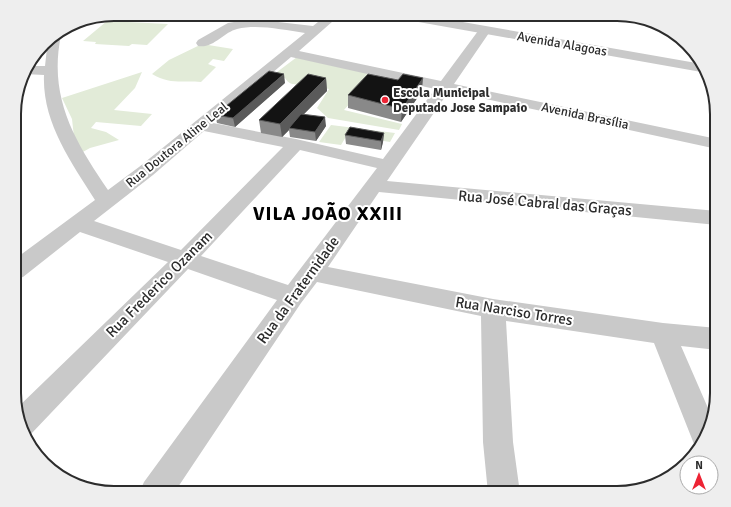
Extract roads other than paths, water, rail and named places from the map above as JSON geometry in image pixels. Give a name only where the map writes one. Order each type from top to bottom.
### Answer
[{"type":"street","name":"Rua Doutora Aline Leal","points":[[21,266],[146,171],[326,21]]},
{"type":"street","name":"Avenida Alagoas","points":[[456,21],[485,30],[697,67]]},
{"type":"street","points":[[203,43],[232,26],[252,23],[315,30]]},
{"type":"street","name":"Rua da Fraternidade","points":[[160,486],[293,296],[312,272],[485,30]]},
{"type":"street","points":[[54,43],[51,71],[54,107],[65,139],[106,201]]},
{"type":"street","name":"Avenida Brasília","points":[[289,53],[710,143]]},
{"type":"street","points":[[32,70],[51,71]]},
{"type":"street","points":[[201,126],[296,144],[388,165]]},
{"type":"street","name":"Rua Frederico Ozanam","points":[[25,420],[185,259],[296,144]]},
{"type":"street","name":"Rua José Cabral das Graças","points":[[374,186],[710,217]]},
{"type":"street","points":[[76,223],[293,296]]},
{"type":"street","name":"Rua Narciso Torres","points":[[312,272],[493,309],[663,334],[710,338]]},
{"type":"street","points":[[493,309],[498,442],[503,486]]},
{"type":"street","points":[[663,334],[702,430]]},
{"type":"place","name":"Escola Municipal Deputado Jose Sampaio","points":[[385,100]]},
{"type":"district","name":"VILA JOÃO XXIII","points":[[328,214]]}]
